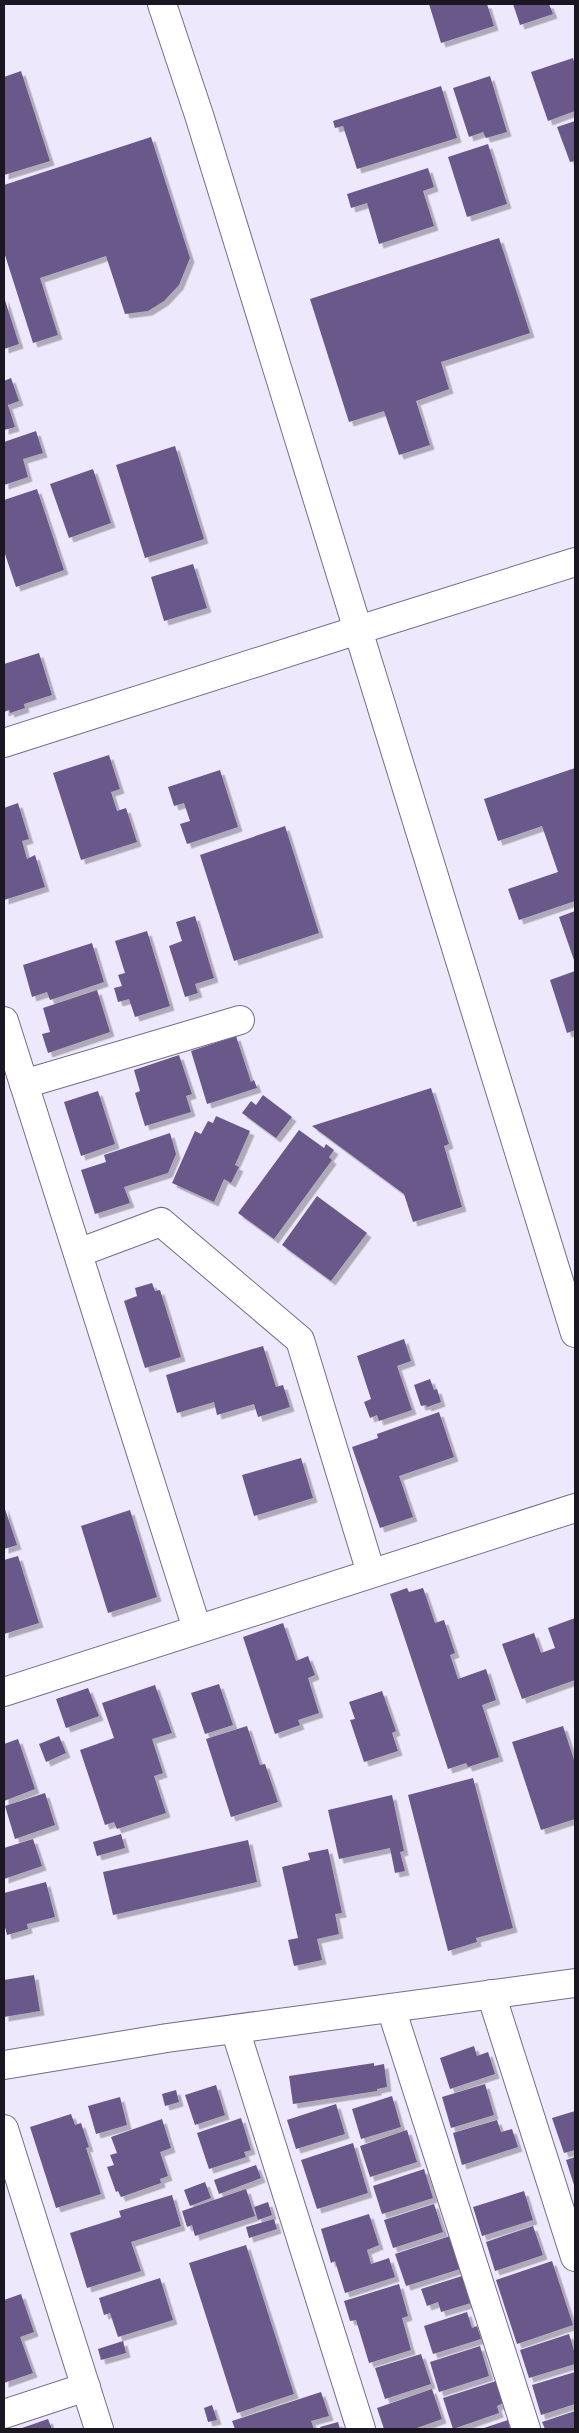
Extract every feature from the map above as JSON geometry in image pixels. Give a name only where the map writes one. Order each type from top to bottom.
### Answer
[{"type":"street","points":[[162,4],[202,124],[575,1333]]},
{"type":"street","points":[[4,743],[575,562]]},
{"type":"street","points":[[24,1084],[240,1020]]},
{"type":"street","points":[[4,1021],[197,1629]]},
{"type":"street","points":[[78,1252],[161,1222],[300,1340],[371,1573]]},
{"type":"street","points":[[4,1692],[575,1508]]},
{"type":"street","points":[[4,2065],[235,2029],[575,1982]]},
{"type":"street","points":[[491,1994],[575,2258]]},
{"type":"street","points":[[391,2008],[526,2429]]},
{"type":"street","points":[[235,2029],[361,2429]]},
{"type":"street","points":[[4,2129],[99,2429]]},
{"type":"street","points":[[4,2414],[86,2387]]},
{"type":"building","points":[[429,4],[487,4],[494,26],[441,43]]},
{"type":"building","points":[[513,4],[549,4],[553,14],[520,25]]},
{"type":"building","points":[[573,58],[575,65],[575,111],[548,121],[531,72]]},
{"type":"building","points":[[21,71],[50,161],[4,175],[4,77]]},
{"type":"building","points":[[490,76],[507,132],[486,138],[483,132],[469,137],[453,88]]},
{"type":"building","points":[[441,86],[457,138],[357,169],[343,126],[335,128],[333,121]]},
{"type":"building","points":[[575,121],[575,161],[570,162],[557,127]]},
{"type":"building","points":[[151,137],[190,258],[179,285],[164,301],[148,311],[125,314],[106,256],[40,278],[58,335],[33,343],[4,252],[4,185]]},
{"type":"building","points":[[488,144],[507,204],[467,217],[448,157]]},
{"type":"building","points":[[428,168],[434,187],[423,191],[434,226],[379,244],[367,203],[351,208],[347,194]]},
{"type":"building","points":[[499,238],[530,333],[441,362],[449,389],[416,401],[430,445],[399,455],[384,411],[349,422],[310,299]]},
{"type":"building","points":[[4,297],[19,344],[4,349]]},
{"type":"building","points":[[11,378],[19,401],[8,405],[15,427],[4,430],[4,381]]},
{"type":"building","points":[[36,431],[43,453],[23,459],[28,477],[4,485],[4,442]]},
{"type":"building","points":[[175,446],[204,539],[145,558],[116,465]]},
{"type":"building","points":[[93,469],[111,523],[69,538],[50,484]]},
{"type":"building","points":[[37,489],[64,570],[16,587],[4,551],[4,500]]},
{"type":"building","points":[[193,564],[207,608],[164,621],[151,577]]},
{"type":"building","points":[[39,653],[52,695],[24,704],[25,708],[10,713],[9,710],[4,712],[4,664]]},
{"type":"building","points":[[109,755],[120,789],[111,792],[117,811],[126,808],[137,842],[81,860],[53,773]]},
{"type":"building","points":[[575,768],[575,901],[519,920],[508,889],[558,872],[542,826],[498,841],[484,799]]},
{"type":"building","points":[[220,770],[238,827],[187,844],[180,824],[190,821],[184,803],[174,806],[168,787]]},
{"type":"building","points":[[18,803],[29,839],[22,841],[27,859],[35,855],[45,887],[4,900],[4,808]]},
{"type":"building","points":[[285,826],[319,933],[234,961],[200,855]]},
{"type":"building","points":[[575,911],[575,963],[559,917]]},
{"type":"building","points":[[195,916],[214,978],[195,984],[198,993],[185,997],[169,946],[182,941],[176,922]]},
{"type":"building","points":[[147,931],[170,1006],[135,1017],[129,999],[118,1002],[114,988],[122,986],[118,975],[125,973],[115,941]]},
{"type":"building","points":[[92,943],[104,982],[50,1000],[47,992],[32,997],[23,965]]},
{"type":"building","points":[[575,971],[575,1030],[567,1033],[550,980]]},
{"type":"building","points":[[97,990],[110,1032],[48,1053],[42,1034],[50,1032],[43,1008]]},
{"type":"building","points":[[236,1036],[251,1082],[254,1080],[257,1088],[207,1104],[191,1051]]},
{"type":"building","points":[[179,1055],[192,1094],[186,1096],[191,1112],[145,1126],[135,1093],[140,1091],[134,1070]]},
{"type":"building","points":[[431,1088],[449,1144],[444,1146],[462,1207],[413,1222],[404,1194],[312,1126]]},
{"type":"building","points":[[98,1091],[115,1144],[81,1156],[64,1102]]},
{"type":"building","points":[[263,1095],[292,1117],[276,1138],[242,1113],[251,1101],[256,1105]]},
{"type":"building","points":[[216,1116],[250,1131],[235,1165],[239,1167],[231,1183],[224,1179],[214,1202],[172,1183],[195,1131],[201,1134],[208,1121],[213,1123]]},
{"type":"building","points":[[299,1130],[324,1148],[326,1144],[334,1150],[329,1157],[332,1160],[274,1239],[238,1213]]},
{"type":"building","points":[[170,1133],[176,1154],[168,1173],[124,1187],[130,1203],[95,1214],[81,1170],[106,1162],[104,1155]]},
{"type":"building","points":[[317,1196],[367,1233],[331,1281],[282,1245]]},
{"type":"building","points":[[152,1283],[155,1291],[160,1290],[181,1357],[145,1368],[124,1301],[137,1296],[135,1288]]},
{"type":"building","points":[[404,1339],[411,1361],[397,1366],[412,1410],[379,1421],[377,1415],[370,1418],[364,1402],[371,1399],[357,1356]]},
{"type":"building","points":[[263,1346],[276,1387],[283,1385],[290,1407],[258,1417],[254,1404],[217,1415],[214,1402],[177,1413],[166,1375]]},
{"type":"building","points":[[430,1379],[434,1390],[437,1389],[441,1402],[427,1407],[426,1405],[421,1406],[414,1385]]},
{"type":"building","points":[[439,1412],[454,1457],[399,1476],[413,1517],[380,1528],[352,1447],[378,1438],[377,1434]]},
{"type":"building","points":[[301,1458],[313,1498],[254,1516],[242,1475]]},
{"type":"building","points":[[4,1506],[17,1545],[4,1549]]},
{"type":"building","points":[[130,1510],[157,1597],[108,1613],[81,1526]]},
{"type":"building","points":[[18,1556],[39,1623],[4,1634],[4,1560]]},
{"type":"building","points":[[407,1588],[409,1592],[423,1588],[435,1623],[444,1620],[455,1653],[450,1655],[458,1679],[486,1669],[496,1700],[482,1705],[499,1757],[468,1767],[466,1763],[448,1769],[390,1594]]},
{"type":"building","points":[[575,1618],[575,1680],[522,1699],[502,1644],[534,1633],[541,1653],[555,1648],[548,1628]]},
{"type":"building","points":[[283,1623],[296,1661],[308,1656],[315,1675],[308,1678],[319,1713],[298,1720],[300,1725],[275,1734],[243,1637]]},
{"type":"building","points":[[219,1684],[233,1725],[205,1734],[191,1693]]},
{"type":"building","points":[[155,1685],[172,1733],[152,1739],[163,1773],[154,1776],[166,1813],[117,1829],[114,1822],[105,1825],[80,1750],[114,1738],[102,1703]]},
{"type":"building","points":[[88,1688],[99,1716],[66,1728],[56,1699]]},
{"type":"building","points":[[382,1691],[396,1731],[392,1733],[398,1751],[364,1762],[350,1720],[355,1719],[349,1702]]},
{"type":"building","points":[[247,1726],[260,1765],[265,1764],[278,1802],[231,1817],[206,1739]]},
{"type":"building","points":[[563,1726],[575,1763],[575,1819],[541,1830],[512,1742]]},
{"type":"building","points":[[59,1736],[66,1753],[46,1762],[39,1744]]},
{"type":"building","points":[[18,1739],[35,1789],[4,1801],[4,1744]]},
{"type":"building","points":[[473,1778],[513,1928],[476,1938],[477,1942],[448,1951],[408,1795]]},
{"type":"building","points":[[45,1793],[55,1825],[15,1839],[5,1806]]},
{"type":"building","points":[[392,1795],[404,1851],[400,1852],[405,1871],[395,1873],[390,1848],[339,1859],[328,1810]]},
{"type":"building","points":[[121,1834],[125,1848],[97,1856],[93,1842]]},
{"type":"building","points":[[33,1839],[42,1866],[4,1879],[4,1848]]},
{"type":"building","points":[[248,1840],[257,1882],[113,1915],[103,1872]]},
{"type":"building","points":[[328,1849],[342,1913],[335,1914],[339,1934],[317,1939],[322,1960],[294,1966],[288,1940],[298,1938],[282,1867],[310,1860],[308,1853]]},
{"type":"building","points":[[46,1882],[55,1917],[27,1924],[28,1929],[7,1935],[4,1923],[4,1893]]},
{"type":"building","points":[[34,1975],[40,2011],[4,2017],[4,1980]]},
{"type":"building","points":[[474,2046],[477,2056],[488,2052],[495,2074],[450,2089],[440,2058]]},
{"type":"building","points":[[374,2063],[374,2066],[384,2064],[387,2087],[377,2089],[377,2091],[293,2104],[289,2076]]},
{"type":"building","points":[[485,2084],[494,2115],[451,2128],[442,2097]]},
{"type":"building","points":[[216,2085],[225,2115],[195,2125],[185,2095]]},
{"type":"building","points":[[176,2090],[179,2102],[165,2106],[162,2094]]},
{"type":"building","points":[[392,2096],[401,2127],[361,2139],[352,2109]]},
{"type":"building","points":[[120,2097],[127,2125],[96,2134],[88,2106]]},
{"type":"building","points":[[336,2104],[345,2134],[296,2149],[287,2120]]},
{"type":"building","points":[[575,2111],[575,2150],[564,2153],[552,2118]]},
{"type":"building","points":[[71,2114],[75,2125],[81,2123],[89,2147],[86,2148],[101,2194],[56,2208],[30,2127]]},
{"type":"building","points":[[241,2118],[251,2150],[244,2152],[246,2157],[209,2169],[197,2133]]},
{"type":"building","points":[[162,2119],[171,2148],[160,2152],[168,2176],[160,2179],[161,2183],[121,2197],[118,2191],[116,2192],[107,2167],[114,2165],[110,2155],[117,2153],[111,2137]]},
{"type":"building","points":[[497,2120],[501,2132],[512,2129],[518,2147],[462,2165],[453,2133]]},
{"type":"building","points":[[407,2130],[417,2162],[370,2177],[360,2146]]},
{"type":"building","points":[[353,2143],[368,2193],[317,2209],[301,2160]]},
{"type":"building","points":[[575,2157],[575,2184],[574,2185],[566,2160]]},
{"type":"building","points":[[256,2165],[261,2178],[219,2194],[214,2180]]},
{"type":"building","points":[[424,2169],[433,2198],[382,2214],[373,2186]]},
{"type":"building","points":[[205,2182],[211,2198],[190,2206],[184,2190]]},
{"type":"building","points":[[246,2189],[255,2216],[195,2236],[192,2225],[187,2227],[182,2211]]},
{"type":"building","points":[[524,2191],[533,2220],[482,2236],[473,2207]]},
{"type":"building","points":[[172,2195],[181,2226],[131,2242],[141,2271],[87,2288],[70,2233],[121,2217],[119,2211]]},
{"type":"building","points":[[268,2202],[272,2215],[258,2220],[254,2207]]},
{"type":"building","points":[[434,2204],[443,2232],[393,2248],[384,2220]]},
{"type":"building","points":[[369,2214],[379,2245],[367,2250],[371,2264],[389,2258],[395,2277],[345,2293],[335,2261],[331,2263],[321,2229]]},
{"type":"building","points":[[274,2219],[277,2229],[249,2238],[246,2227]]},
{"type":"building","points":[[533,2226],[543,2255],[495,2271],[486,2242]]},
{"type":"building","points":[[450,2236],[460,2269],[406,2286],[395,2254]]},
{"type":"building","points":[[246,2245],[294,2394],[237,2413],[189,2263]]},
{"type":"building","points":[[552,2261],[573,2325],[517,2344],[496,2280]]},
{"type":"building","points":[[462,2276],[471,2303],[441,2312],[438,2302],[427,2306],[421,2289]]},
{"type":"building","points":[[160,2278],[173,2320],[118,2337],[110,2313],[104,2315],[99,2298]]},
{"type":"building","points":[[399,2284],[408,2316],[402,2318],[411,2350],[369,2363],[356,2320],[350,2321],[344,2301]]},
{"type":"building","points":[[21,2294],[34,2332],[20,2337],[33,2373],[4,2383],[4,2300]]},
{"type":"building","points":[[467,2312],[472,2328],[477,2326],[481,2339],[433,2354],[424,2326]]},
{"type":"building","points":[[569,2334],[575,2354],[575,2364],[529,2378],[520,2350]]},
{"type":"building","points":[[123,2341],[126,2353],[101,2360],[98,2349]]},
{"type":"building","points":[[480,2346],[489,2376],[439,2392],[430,2362]]},
{"type":"building","points":[[421,2354],[431,2384],[385,2399],[375,2368]]},
{"type":"building","points":[[575,2372],[575,2404],[541,2415],[532,2385]]},
{"type":"building","points":[[496,2381],[503,2403],[497,2406],[499,2413],[453,2429],[443,2398]]},
{"type":"building","points":[[432,2389],[442,2419],[414,2429],[384,2429],[377,2408]]},
{"type":"building","points":[[321,2392],[329,2416],[311,2421],[314,2429],[235,2429],[232,2421]]},
{"type":"building","points":[[212,2405],[217,2420],[208,2422],[204,2408]]},
{"type":"building","points":[[575,2411],[575,2429],[545,2429],[542,2422]]},
{"type":"building","points":[[48,2419],[52,2429],[19,2429]]},
{"type":"building","points":[[508,2420],[510,2429],[481,2429]]},
{"type":"building","points":[[338,2422],[340,2429],[321,2429],[320,2427]]}]
